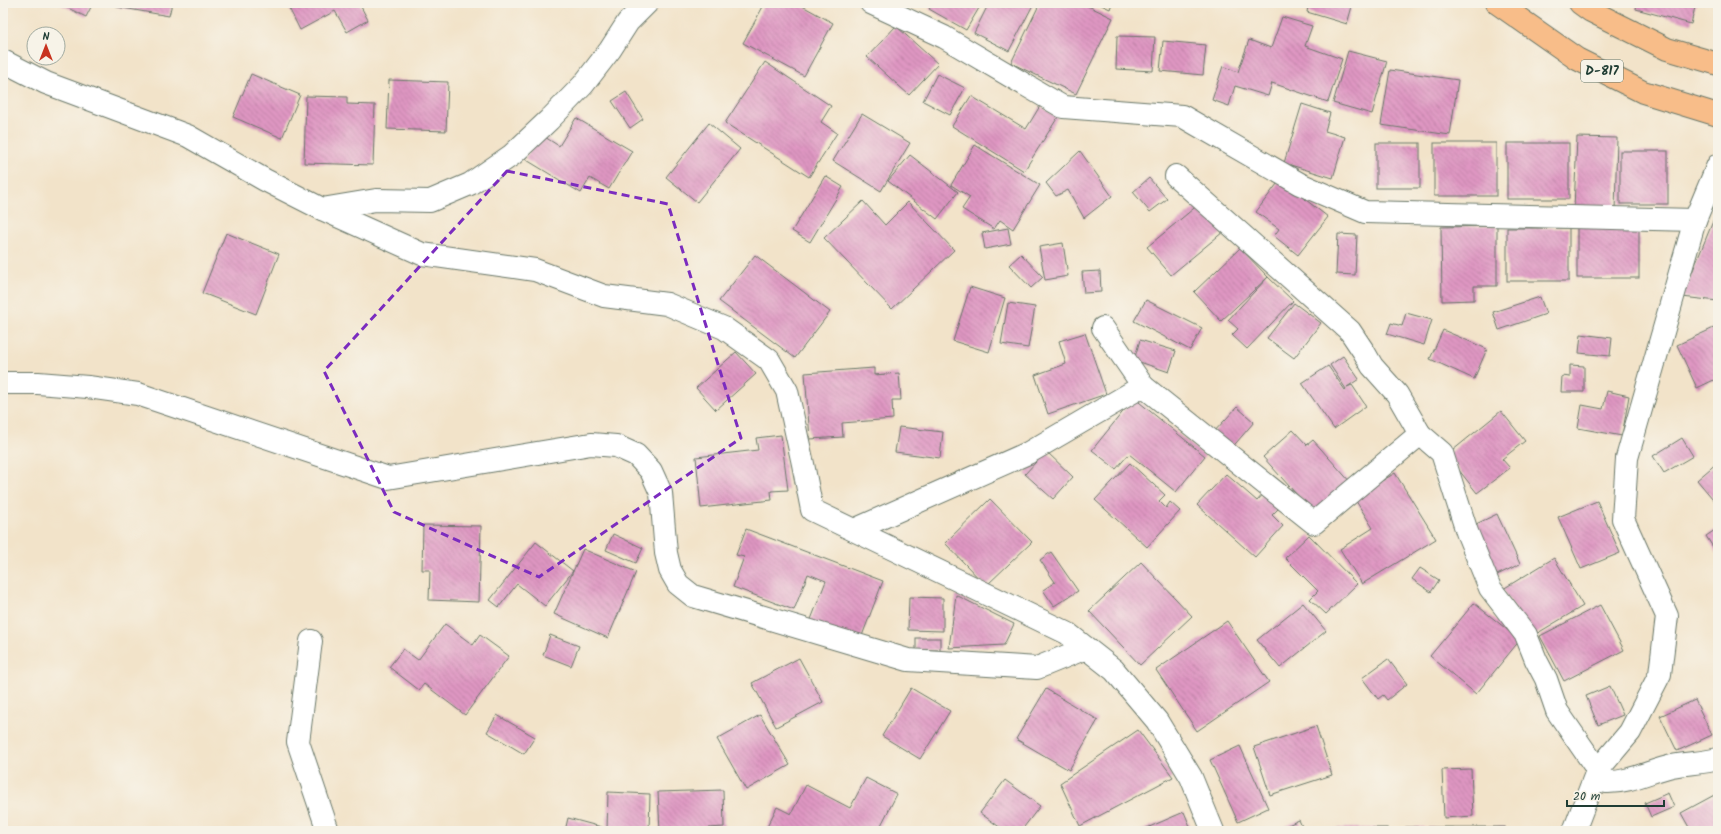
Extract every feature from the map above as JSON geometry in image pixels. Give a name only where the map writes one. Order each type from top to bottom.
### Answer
[{"type":"highway","name":"D-817","points":[[1497,3],[1577,59],[1644,92],[1718,115]]},
{"type":"highway","points":[[1580,3],[1591,11],[1667,49],[1718,64]]},
{"type":"street","points":[[322,209],[376,200],[430,201],[470,184],[512,155],[549,120],[582,85],[610,50],[628,22],[647,3]]},
{"type":"street","points":[[871,3],[944,37],[1063,107],[1182,116],[1300,184],[1365,212],[1695,220]]},
{"type":"street","points":[[3,61],[46,84],[188,136],[265,180],[322,209],[422,254],[535,270],[604,296],[667,304],[724,328],[769,360],[787,391],[812,510],[1067,633],[1114,670],[1156,720],[1191,777],[1213,831]]},
{"type":"street","points":[[1574,831],[1597,771],[1630,732],[1660,674],[1666,616],[1624,519],[1627,458],[1695,220],[1718,165]]},
{"type":"street","points":[[1176,176],[1350,331],[1372,366],[1396,394],[1420,434],[1442,453],[1467,532],[1490,588],[1526,635],[1536,660],[1546,679],[1557,711],[1606,782],[1616,782],[1674,766],[1718,759]]},
{"type":"street","points":[[1103,328],[1144,386],[1314,523],[1420,434]]},
{"type":"street","points":[[3,383],[38,383],[88,387],[138,394],[388,478],[591,444],[616,446],[636,455],[651,471],[661,493],[666,552],[670,570],[678,584],[693,596],[908,660],[1037,668],[1086,648]]},
{"type":"street","points":[[854,530],[1028,453],[1144,386]]},
{"type":"street","points":[[311,641],[298,742],[331,830]]},
{"type":"highlighted area","points":[[507,171],[668,204],[741,438],[539,577],[394,512],[324,371]]},
{"type":"building","points":[[58,3],[93,3],[86,17]]},
{"type":"building","points":[[118,3],[172,3],[169,16],[117,7]]},
{"type":"building","points":[[298,3],[359,3],[368,20],[347,32],[335,11],[300,30],[289,8]]},
{"type":"building","points":[[765,3],[797,3],[833,23],[804,76],[743,43]]},
{"type":"building","points":[[933,3],[982,3],[966,30],[929,9]]},
{"type":"building","points":[[989,3],[1034,3],[1009,51],[974,33]]},
{"type":"building","points":[[1040,3],[1082,3],[1113,18],[1076,94],[1011,63]]},
{"type":"building","points":[[1097,3],[1112,3],[1110,9]]},
{"type":"building","points":[[1309,3],[1353,3],[1347,24],[1307,12]]},
{"type":"building","points":[[1637,3],[1696,3],[1691,24],[1636,9]]},
{"type":"building","points":[[1282,17],[1312,26],[1305,46],[1342,59],[1328,102],[1272,83],[1268,96],[1235,86],[1229,106],[1212,100],[1223,66],[1238,72],[1249,40],[1271,48]]},
{"type":"building","points":[[896,26],[938,64],[909,95],[867,57]]},
{"type":"building","points":[[1117,36],[1155,37],[1153,71],[1116,69]]},
{"type":"building","points":[[1163,41],[1206,45],[1203,75],[1160,71]]},
{"type":"building","points":[[1348,51],[1387,61],[1372,114],[1333,103]]},
{"type":"building","points":[[765,62],[831,106],[821,122],[837,133],[809,177],[725,123]]},
{"type":"building","points":[[1390,70],[1458,80],[1450,135],[1381,125]]},
{"type":"building","points":[[251,74],[300,95],[282,138],[233,117]]},
{"type":"building","points":[[937,74],[965,88],[950,115],[923,101]]},
{"type":"building","points":[[389,80],[448,82],[446,131],[387,129]]},
{"type":"building","points":[[626,92],[643,119],[630,128],[612,101]]},
{"type":"building","points":[[306,96],[347,97],[347,104],[375,105],[373,165],[304,163]]},
{"type":"building","points":[[971,96],[1026,129],[1040,106],[1058,117],[1024,171],[952,126]]},
{"type":"building","points":[[1302,104],[1330,113],[1325,131],[1345,137],[1333,178],[1284,163]]},
{"type":"building","points":[[862,114],[910,143],[881,191],[833,161]]},
{"type":"building","points":[[576,118],[632,151],[609,189],[590,178],[581,193],[525,159],[540,134],[559,146]]},
{"type":"building","points":[[709,123],[740,149],[697,202],[666,177]]},
{"type":"building","points":[[1577,137],[1617,138],[1615,211],[1574,209]]},
{"type":"building","points":[[1376,143],[1420,143],[1420,188],[1376,188]]},
{"type":"building","points":[[1434,143],[1496,143],[1496,196],[1434,196]]},
{"type":"building","points":[[1507,143],[1569,143],[1569,199],[1507,199]]},
{"type":"building","points":[[975,145],[1040,185],[1013,229],[1000,220],[994,229],[962,209],[970,197],[951,185]]},
{"type":"building","points":[[1080,151],[1112,196],[1084,218],[1068,190],[1056,196],[1046,183]]},
{"type":"building","points":[[1620,151],[1668,151],[1668,204],[1620,204]]},
{"type":"building","points":[[910,155],[958,192],[937,219],[888,181]]},
{"type":"building","points":[[825,176],[843,187],[810,242],[792,231]]},
{"type":"building","points":[[1149,178],[1167,199],[1150,212],[1133,192]]},
{"type":"building","points":[[1280,180],[1328,217],[1298,255],[1274,236],[1279,229],[1256,212]]},
{"type":"building","points":[[863,201],[885,225],[908,202],[954,250],[892,309],[824,238]]},
{"type":"building","points":[[1199,204],[1223,232],[1171,275],[1147,247]]},
{"type":"building","points":[[1718,209],[1718,301],[1682,297]]},
{"type":"building","points":[[1577,225],[1639,225],[1639,278],[1577,278]]},
{"type":"building","points":[[1497,226],[1497,286],[1474,286],[1474,300],[1442,301],[1441,227]]},
{"type":"building","points":[[1008,228],[1011,244],[985,249],[982,233]]},
{"type":"building","points":[[1507,228],[1569,228],[1569,281],[1507,281]]},
{"type":"building","points":[[226,233],[279,254],[256,314],[202,293]]},
{"type":"building","points":[[1338,234],[1357,235],[1355,275],[1336,274]]},
{"type":"building","points":[[1063,243],[1068,276],[1045,280],[1039,247]]},
{"type":"building","points":[[1240,248],[1268,277],[1221,321],[1194,292]]},
{"type":"building","points":[[1021,254],[1043,277],[1031,288],[1009,265]]},
{"type":"building","points":[[755,255],[830,312],[795,358],[719,301]]},
{"type":"building","points":[[1100,271],[1101,292],[1084,293],[1082,272]]},
{"type":"building","points":[[1268,277],[1293,301],[1247,349],[1232,335],[1238,329],[1228,320]]},
{"type":"building","points":[[970,287],[1005,298],[989,352],[953,341]]},
{"type":"building","points":[[1540,297],[1546,314],[1499,330],[1493,312]]},
{"type":"building","points":[[1146,300],[1202,328],[1190,350],[1134,321]]},
{"type":"building","points":[[1008,303],[1035,307],[1028,348],[1001,344]]},
{"type":"building","points":[[1294,303],[1321,323],[1294,358],[1267,338]]},
{"type":"building","points":[[1406,313],[1432,320],[1424,345],[1387,334],[1391,323],[1402,326]]},
{"type":"building","points":[[1718,326],[1718,378],[1697,388],[1677,345]]},
{"type":"building","points":[[1443,330],[1487,349],[1474,379],[1430,359]]},
{"type":"building","points":[[1085,333],[1106,394],[1048,414],[1035,375],[1066,364],[1059,341]]},
{"type":"building","points":[[1581,334],[1612,338],[1610,356],[1579,353]]},
{"type":"building","points":[[1140,340],[1176,351],[1169,372],[1134,360]]},
{"type":"building","points":[[736,352],[756,374],[716,410],[696,388]]},
{"type":"building","points":[[1343,356],[1359,379],[1347,387],[1352,385],[1366,406],[1334,429],[1302,383],[1328,366],[1345,390],[1346,389],[1330,365]]},
{"type":"building","points":[[1570,365],[1584,366],[1584,392],[1561,392],[1562,376],[1570,377]]},
{"type":"building","points":[[874,368],[874,375],[899,373],[901,400],[892,400],[893,419],[842,423],[843,437],[810,439],[805,373]]},
{"type":"building","points":[[1607,391],[1629,396],[1622,436],[1578,428],[1582,405],[1603,409]]},
{"type":"building","points":[[1134,398],[1205,456],[1176,492],[1129,454],[1116,469],[1092,450]]},
{"type":"building","points":[[1237,407],[1254,422],[1230,450],[1212,434]]},
{"type":"building","points":[[1501,411],[1525,441],[1502,459],[1510,468],[1477,493],[1447,455]]},
{"type":"building","points":[[899,427],[943,432],[940,458],[895,452]]},
{"type":"building","points":[[1293,430],[1307,445],[1313,440],[1352,484],[1316,516],[1263,457]]},
{"type":"building","points":[[781,435],[788,490],[771,491],[772,500],[701,508],[696,457],[758,450],[756,438]]},
{"type":"building","points":[[1682,438],[1693,456],[1664,473],[1653,456]]},
{"type":"building","points":[[1046,451],[1073,477],[1053,499],[1025,474]]},
{"type":"building","points":[[1718,462],[1718,505],[1697,480]]},
{"type":"building","points":[[1130,463],[1165,495],[1159,501],[1166,508],[1170,502],[1180,511],[1147,547],[1095,500]]},
{"type":"building","points":[[1395,473],[1436,539],[1362,584],[1340,549],[1373,528],[1354,498]]},
{"type":"building","points":[[1226,474],[1257,501],[1265,492],[1281,506],[1272,515],[1283,526],[1255,557],[1197,505]]},
{"type":"building","points":[[990,499],[1032,542],[986,586],[945,543]]},
{"type":"building","points":[[1597,501],[1620,553],[1581,569],[1558,517]]},
{"type":"building","points":[[1497,514],[1520,564],[1497,575],[1474,525]]},
{"type":"building","points":[[423,525],[481,526],[479,602],[429,600],[430,570],[422,570]]},
{"type":"building","points":[[1718,528],[1718,555],[1706,536]]},
{"type":"building","points":[[746,529],[883,581],[860,641],[810,622],[826,581],[808,574],[794,610],[733,587],[744,557],[736,555]]},
{"type":"building","points":[[613,534],[643,548],[636,563],[606,550]]},
{"type":"building","points":[[1309,535],[1357,584],[1326,614],[1310,599],[1318,591],[1285,558]]},
{"type":"building","points":[[536,542],[573,571],[545,606],[517,584],[499,607],[490,600]]},
{"type":"building","points":[[583,549],[636,572],[608,638],[554,614]]},
{"type":"building","points":[[1051,552],[1078,591],[1054,606],[1043,590],[1055,582],[1040,560]]},
{"type":"building","points":[[1554,558],[1583,606],[1531,637],[1503,589]]},
{"type":"building","points":[[1141,562],[1192,616],[1140,665],[1089,611]]},
{"type":"building","points":[[1420,568],[1439,580],[1431,592],[1412,579]]},
{"type":"building","points":[[956,595],[1014,624],[1004,645],[949,648]]},
{"type":"building","points":[[909,597],[943,598],[943,631],[908,630]]},
{"type":"building","points":[[1303,603],[1326,631],[1280,668],[1257,640]]},
{"type":"building","points":[[1474,603],[1520,640],[1476,694],[1430,656]]},
{"type":"building","points":[[1600,605],[1624,650],[1564,681],[1540,636]]},
{"type":"building","points":[[1227,621],[1269,682],[1197,731],[1156,670]]},
{"type":"building","points":[[445,624],[473,645],[480,635],[509,656],[465,715],[424,684],[419,690],[389,667],[403,649],[418,660]]},
{"type":"building","points":[[550,635],[579,646],[571,666],[543,655]]},
{"type":"building","points":[[916,638],[940,638],[940,650],[916,650]]},
{"type":"building","points":[[799,658],[823,702],[776,727],[752,683]]},
{"type":"building","points":[[1388,659],[1407,684],[1387,700],[1383,695],[1378,699],[1362,678]]},
{"type":"building","points":[[1610,686],[1623,715],[1598,725],[1586,696]]},
{"type":"building","points":[[911,688],[950,711],[920,759],[882,736]]},
{"type":"building","points":[[1046,689],[1098,720],[1069,770],[1016,739]]},
{"type":"building","points":[[1695,700],[1712,735],[1677,751],[1660,716]]},
{"type":"building","points":[[497,715],[535,737],[524,754],[487,732]]},
{"type":"building","points":[[760,715],[790,765],[746,790],[717,739]]},
{"type":"building","points":[[1316,726],[1332,775],[1270,795],[1254,747]]},
{"type":"building","points":[[1138,730],[1173,777],[1080,826],[1060,783]]},
{"type":"building","points":[[1240,746],[1268,808],[1238,822],[1210,760]]},
{"type":"building","points":[[1471,769],[1473,816],[1444,818],[1442,770]]},
{"type":"building","points":[[866,778],[897,794],[878,831],[765,831],[777,807],[791,814],[806,785],[850,808]]},
{"type":"building","points":[[1005,780],[1040,806],[1021,831],[1005,831],[980,813]]},
{"type":"building","points":[[723,790],[724,827],[709,828],[709,831],[660,831],[658,792]]},
{"type":"building","points":[[608,792],[650,794],[649,831],[607,830]]},
{"type":"building","points":[[1668,793],[1674,807],[1651,817],[1645,803]]},
{"type":"building","points":[[1718,793],[1718,825],[1707,831],[1691,831],[1681,813]]},
{"type":"building","points":[[1184,812],[1192,831],[1140,831]]},
{"type":"building","points":[[568,818],[605,828],[604,831],[565,831]]},
{"type":"building","points":[[1299,820],[1304,831],[1275,831]]},
{"type":"building","points":[[1406,827],[1505,827],[1505,831],[1406,831]]},
{"type":"building","points":[[1335,828],[1387,828],[1387,831],[1335,831]]}]
